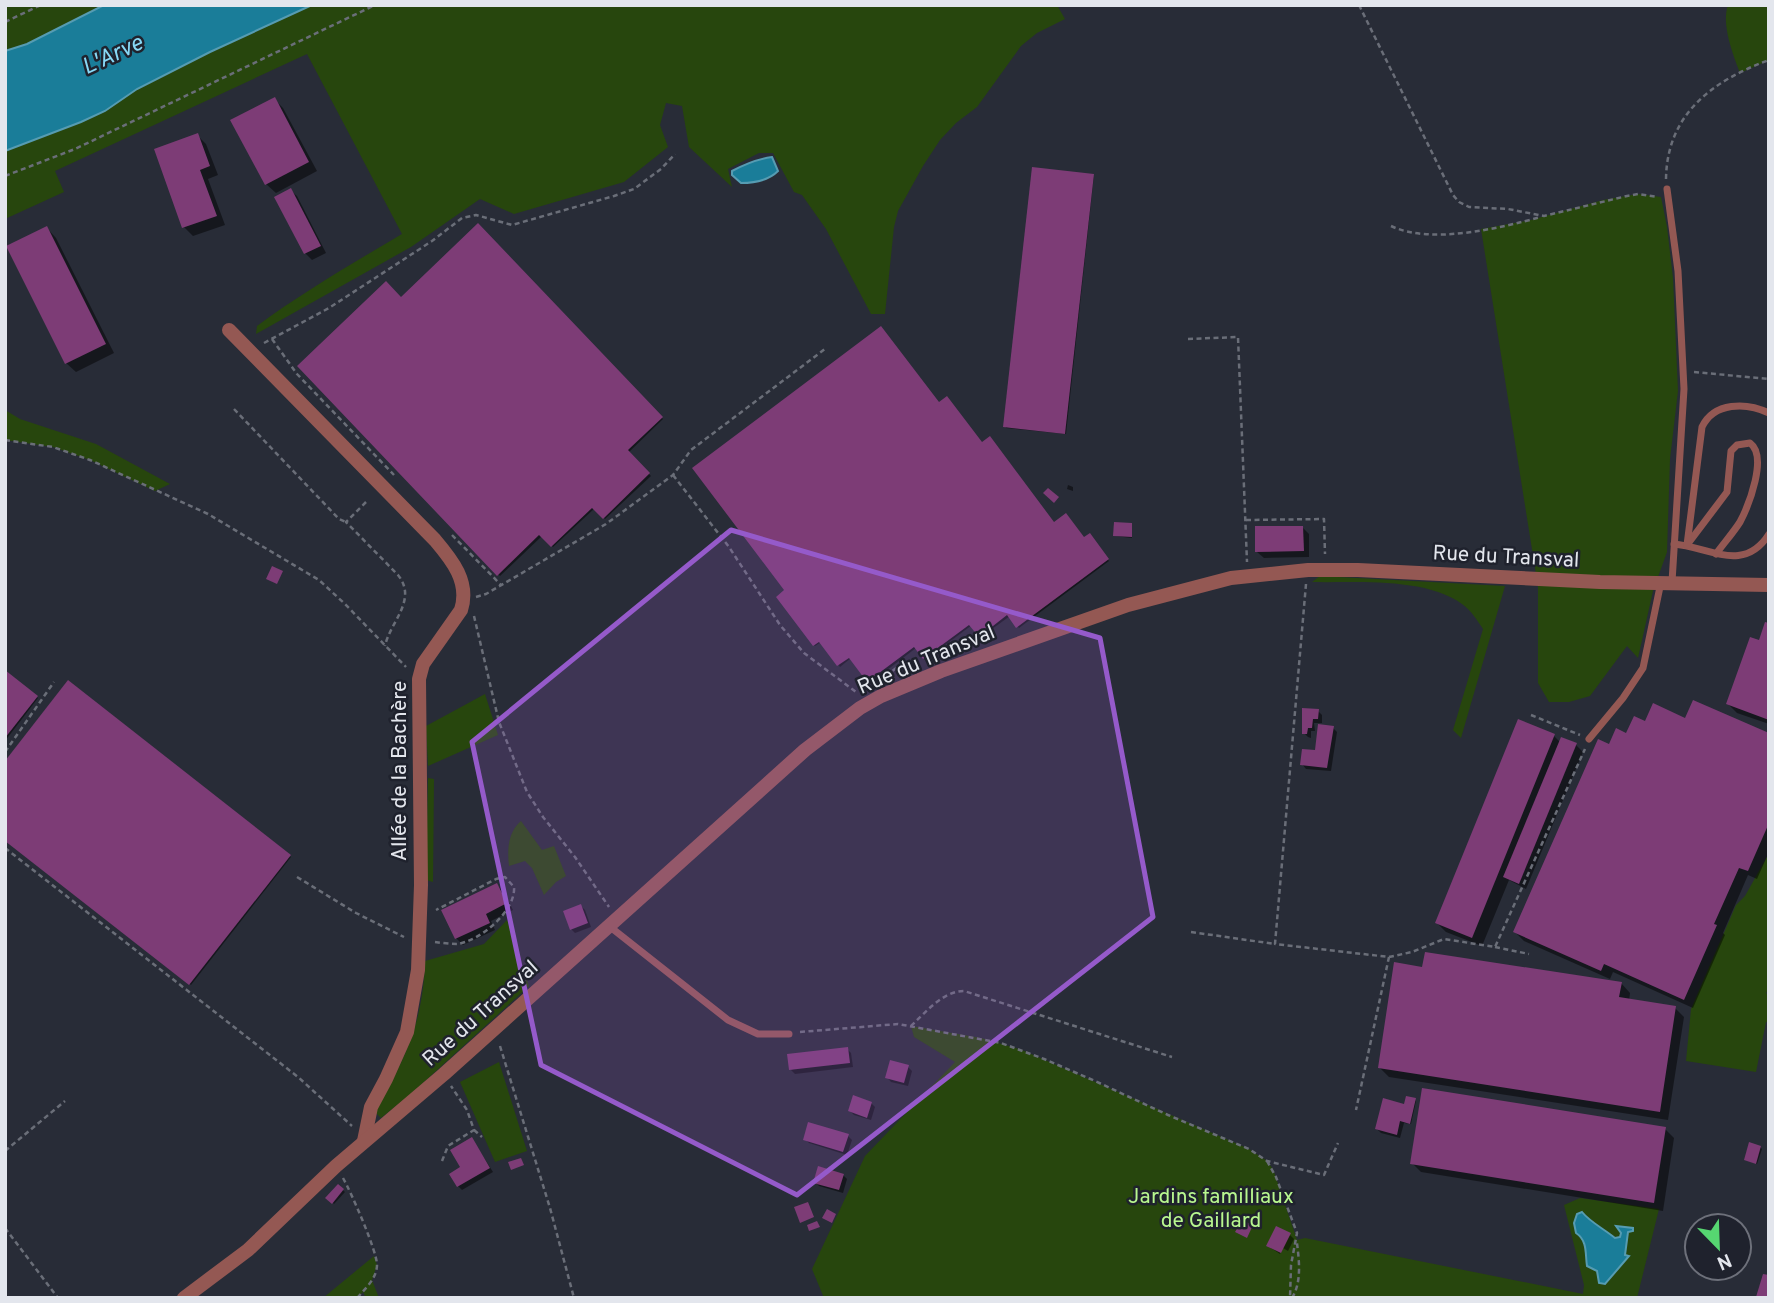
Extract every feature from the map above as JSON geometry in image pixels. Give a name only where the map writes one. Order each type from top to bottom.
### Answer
[{"type":"street","points":[[229,330],[446,553],[462,580],[464,600]]},
{"type":"street","name":"Rue du Transval","points":[[184,1298],[248,1250],[336,1166],[494,1030],[804,750],[869,703],[941,671],[1162,595],[1210,582],[1259,574],[1325,570],[1740,587],[1769,584]]},
{"type":"street","name":"Allée de la Bachère","points":[[365,1141],[371,1107],[407,1032],[415,990],[419,922],[419,679],[423,664],[456,620],[464,600]]},
{"type":"lane","points":[[1589,738],[1623,698],[1643,668],[1674,544],[1685,389],[1678,271],[1667,189]]},
{"type":"lane","points":[[1687,545],[1702,427],[1706,420],[1714,411],[1726,407],[1758,409],[1769,413]]},
{"type":"lane","points":[[1687,545],[1727,492],[1731,452],[1737,445],[1750,443],[1759,456],[1753,490],[1741,520],[1716,554]]},
{"type":"lane","points":[[1674,544],[1731,556],[1756,548],[1769,534]]},
{"type":"lane","points":[[613,923],[728,1020],[758,1034],[789,1034]]},
{"type":"path","points":[[5,22],[41,5]]},
{"type":"path","points":[[5,176],[75,149],[376,5]]},
{"type":"path","points":[[1359,5],[1457,200],[1469,207],[1520,211],[1544,216]]},
{"type":"path","points":[[1667,189],[1667,164],[1671,142],[1688,110],[1715,87],[1769,60]]},
{"type":"path","points":[[248,351],[329,308],[432,241],[462,218],[476,215],[512,225],[614,196],[634,189],[661,169],[675,153]]},
{"type":"path","points":[[1391,226],[1409,233],[1440,234],[1544,216],[1627,195],[1650,195],[1668,200]]},
{"type":"path","points":[[1188,340],[1238,337],[1247,554]]},
{"type":"path","points":[[272,339],[297,374],[394,474]]},
{"type":"path","points":[[613,923],[575,857],[527,792],[499,722],[474,616],[464,600],[486,594],[606,523],[673,475],[691,450],[825,349]]},
{"type":"path","points":[[1684,372],[1769,379]]},
{"type":"path","points":[[234,409],[403,582],[404,602],[385,646]]},
{"type":"path","points":[[5,440],[53,447],[78,456],[208,514],[319,580],[419,679]]},
{"type":"path","points":[[673,475],[729,547],[780,625],[804,653],[869,703]]},
{"type":"path","points":[[346,522],[366,502]]},
{"type":"path","points":[[1246,520],[1324,519],[1325,570]]},
{"type":"path","points":[[452,535],[501,585]]},
{"type":"path","points":[[1275,944],[1306,582]]},
{"type":"path","points":[[5,752],[54,682]]},
{"type":"path","points":[[1495,947],[1589,738],[1531,715]]},
{"type":"path","points":[[5,848],[298,1077],[365,1141]]},
{"type":"path","points":[[298,877],[388,930],[418,942],[460,943],[486,931],[512,901],[514,887],[509,878],[496,879],[451,901],[419,922]]},
{"type":"path","points":[[1191,932],[1376,958],[1412,952],[1444,939],[1529,954]]},
{"type":"path","points":[[1356,1110],[1389,957]]},
{"type":"path","points":[[911,1026],[951,993],[964,990],[1172,1057]]},
{"type":"path","points":[[789,1034],[878,1024],[911,1026],[981,1038],[1022,1050],[1249,1149],[1267,1161],[1324,1175],[1338,1143]]},
{"type":"path","points":[[494,1030],[522,1114],[574,1298]]},
{"type":"path","points":[[444,1074],[467,1110],[474,1130],[482,1137]]},
{"type":"path","points":[[5,1151],[65,1101]]},
{"type":"path","points":[[442,1161],[448,1146],[474,1130]]},
{"type":"path","points":[[1267,1161],[1276,1177],[1297,1233],[1299,1272],[1296,1293],[1291,1298]]},
{"type":"path","points":[[336,1166],[352,1194],[376,1261],[375,1275],[357,1298]]},
{"type":"path","points":[[5,1228],[58,1298]]},
{"type":"path","points":[[1291,1298],[1291,1265],[1297,1240]]},
{"type":"highlighted area","points":[[731,530],[1100,638],[1153,917],[797,1195],[541,1065],[472,742]]},
{"type":"green space","points":[[5,5],[104,5],[27,44],[5,51]]},
{"type":"green space","points":[[312,5],[1057,5],[1065,19],[1037,33],[1021,46],[977,107],[940,140],[923,166],[898,211],[885,314],[871,314],[826,229],[802,195],[794,192],[773,153],[759,153],[728,169],[732,187],[689,147],[682,106],[666,103],[660,125],[668,147],[624,182],[514,214],[480,199],[411,247],[256,334],[257,326],[274,313],[402,234],[307,54],[55,171],[64,192],[5,219],[5,151],[105,111],[137,89]]},
{"type":"green space","points":[[1728,5],[1769,5],[1769,60],[1740,73],[1727,30]]},
{"type":"green space","points":[[1638,194],[1661,197],[1673,278],[1678,391],[1670,459],[1667,552],[1653,591],[1638,658],[1627,646],[1590,696],[1569,702],[1549,702],[1538,683],[1538,587],[1481,229]]},
{"type":"green space","points":[[5,410],[20,419],[96,444],[170,484],[155,491],[90,460],[53,447],[5,440]]},
{"type":"green space","points":[[1320,576],[1505,586],[1461,738],[1453,730],[1483,629],[1471,612],[1447,595],[1429,589],[1390,583],[1312,582]]},
{"type":"green space","points":[[485,694],[498,735],[428,766],[426,726]]},
{"type":"green space","points":[[428,778],[434,779],[433,882],[426,880]]},
{"type":"green space","points":[[521,821],[542,850],[554,846],[566,876],[544,895],[532,868],[525,861],[509,866],[509,841],[513,830]]},
{"type":"green space","points":[[1769,853],[1769,989],[1766,993],[1769,996],[1769,1022],[1766,1022],[1756,1072],[1686,1061],[1691,1009],[1736,905],[1745,896]]},
{"type":"green space","points":[[507,920],[529,986],[381,1118],[375,1112],[403,1057],[416,1022],[421,1004],[425,961],[484,944]]},
{"type":"green space","name":"Jardins familliaux de Gaillard","points":[[911,1026],[981,1038],[1022,1050],[1249,1149],[1267,1161],[1273,1169],[1297,1240],[1305,1238],[1583,1294],[1584,1285],[1564,1205],[1580,1198],[1659,1209],[1637,1298],[824,1298],[812,1269],[865,1156],[955,1062],[914,1037]]},
{"type":"green space","points":[[499,1062],[527,1151],[495,1162],[460,1082]]},
{"type":"green space","points":[[374,1256],[377,1265],[372,1280],[379,1298],[366,1298],[363,1292],[357,1298],[323,1298]]},
{"type":"water","name":"L'Arve","points":[[104,5],[312,5],[137,89],[105,111],[5,151],[5,51],[27,44]]},
{"type":"water","points":[[772,157],[778,171],[765,179],[741,183],[732,175],[732,171],[742,166]]},
{"type":"water","points":[[1582,1212],[1615,1238],[1620,1237],[1621,1233],[1616,1226],[1633,1228],[1633,1231],[1628,1232],[1625,1255],[1629,1256],[1605,1284],[1599,1283],[1597,1271],[1587,1266],[1584,1244],[1576,1233],[1574,1223],[1577,1214]]},
{"type":"building","points":[[275,97],[309,162],[265,185],[230,120]]},
{"type":"building","points":[[198,133],[210,166],[200,170],[217,216],[182,228],[154,149]]},
{"type":"building","points":[[1032,167],[1094,174],[1065,434],[1003,427]]},
{"type":"building","points":[[291,188],[321,246],[304,254],[274,197]]},
{"type":"building","points":[[478,223],[663,417],[628,450],[650,473],[603,519],[592,508],[551,547],[539,535],[497,576],[297,366],[386,281],[401,297]]},
{"type":"building","points":[[47,226],[106,344],[65,364],[6,246]]},
{"type":"building","points":[[881,326],[939,402],[947,396],[982,442],[990,436],[1054,522],[1066,513],[1084,537],[1090,533],[1109,559],[1016,628],[1007,615],[979,637],[969,625],[923,659],[914,647],[867,682],[849,658],[837,666],[819,642],[813,646],[776,597],[784,590],[692,468]]},
{"type":"building","points":[[1048,488],[1059,497],[1054,503],[1043,493]]},
{"type":"building","points":[[1114,522],[1132,523],[1132,537],[1113,536]]},
{"type":"building","points":[[1255,526],[1303,526],[1304,551],[1255,552]]},
{"type":"building","points":[[272,566],[283,571],[277,584],[266,579]]},
{"type":"building","points":[[1765,622],[1769,623],[1769,720],[1726,704],[1750,637],[1759,640]]},
{"type":"building","points":[[5,670],[38,696],[5,738]]},
{"type":"building","points":[[68,680],[291,855],[189,985],[5,841],[5,761]]},
{"type":"building","points":[[1693,700],[1769,733],[1769,823],[1748,871],[1739,868],[1684,1000],[1604,964],[1601,971],[1513,932],[1598,739],[1609,744],[1616,728],[1626,733],[1634,716],[1645,721],[1653,703],[1685,718]]},
{"type":"building","points":[[1302,708],[1319,709],[1318,719],[1313,719],[1312,728],[1308,728],[1307,734],[1302,734]]},
{"type":"building","points":[[1518,719],[1555,734],[1472,938],[1435,923]]},
{"type":"building","points":[[1318,724],[1334,726],[1327,768],[1300,765],[1302,749],[1315,750]]},
{"type":"building","points":[[1561,737],[1577,743],[1519,884],[1503,877]]},
{"type":"building","points":[[497,883],[507,903],[486,914],[490,923],[455,939],[441,910]]},
{"type":"building","points":[[581,904],[588,923],[570,930],[563,911]]},
{"type":"building","points":[[1425,952],[1622,982],[1619,997],[1676,1006],[1660,1112],[1378,1068],[1394,962],[1422,967]]},
{"type":"building","points":[[848,1047],[850,1063],[789,1070],[787,1054]]},
{"type":"building","points":[[890,1060],[909,1065],[904,1083],[885,1078]]},
{"type":"building","points":[[1422,1088],[1666,1127],[1654,1203],[1410,1164]]},
{"type":"building","points":[[853,1095],[872,1102],[867,1118],[848,1111]]},
{"type":"building","points":[[1406,1096],[1416,1098],[1410,1124],[1400,1121],[1397,1135],[1375,1129],[1383,1098],[1404,1104]]},
{"type":"building","points":[[808,1122],[849,1134],[843,1152],[803,1140]]},
{"type":"building","points":[[472,1137],[490,1168],[457,1187],[449,1174],[460,1167],[450,1150]]},
{"type":"building","points":[[1749,1142],[1761,1146],[1756,1164],[1744,1160]]},
{"type":"building","points":[[521,1158],[524,1165],[511,1170],[508,1162]]},
{"type":"building","points":[[818,1166],[844,1174],[839,1190],[813,1183]]},
{"type":"building","points":[[338,1184],[344,1189],[332,1204],[325,1198]]},
{"type":"building","points":[[808,1202],[814,1217],[800,1223],[794,1207]]},
{"type":"building","points":[[827,1209],[836,1214],[832,1223],[822,1218]]},
{"type":"building","points":[[1242,1220],[1253,1225],[1247,1238],[1235,1232]]},
{"type":"building","points":[[817,1221],[820,1227],[809,1231],[807,1225]]},
{"type":"building","points":[[1276,1226],[1291,1233],[1281,1253],[1266,1246]]},
{"type":"building","points":[[1763,1274],[1769,1275],[1769,1298],[1756,1297]]}]
